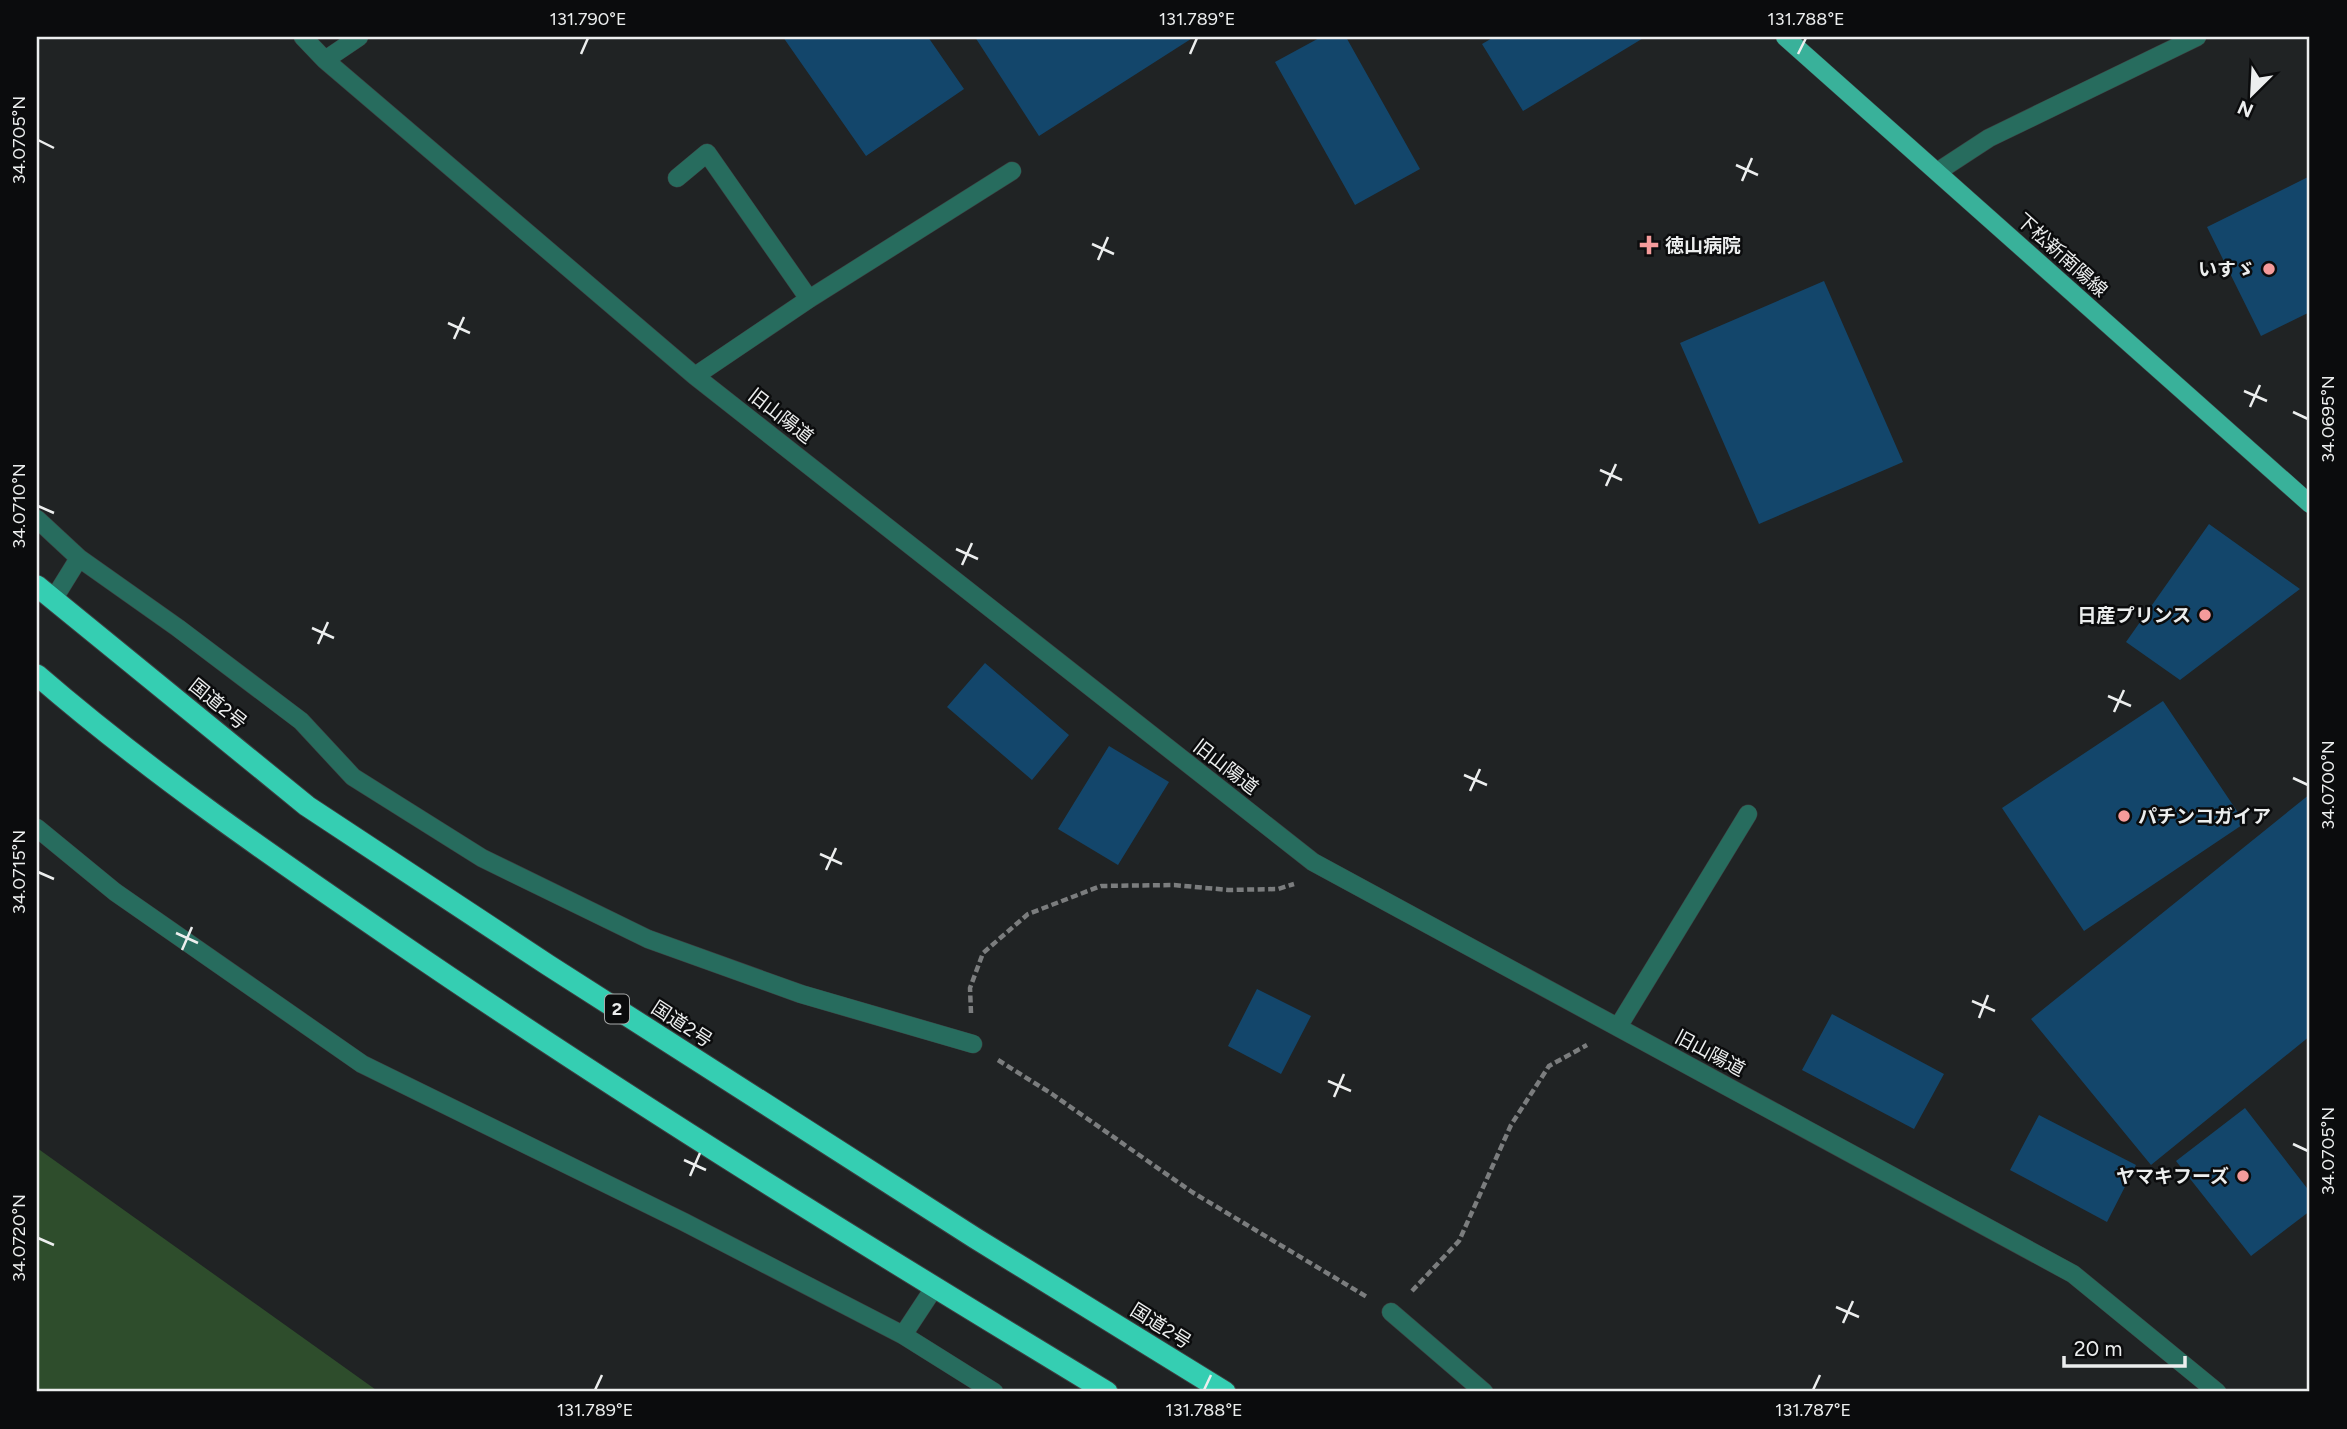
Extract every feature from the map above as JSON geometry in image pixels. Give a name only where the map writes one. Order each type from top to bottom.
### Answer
[{"type":"highway","name":"国道2号","points":[[45,593],[319,814],[548,965],[952,1223],[1225,1392]]},
{"type":"highway","points":[[37,675],[83,715],[266,852],[496,1010],[934,1288],[1107,1392]]},
{"type":"main road","name":"下松新南陽線","points":[[1785,37],[2310,504]]},
{"type":"street","name":"旧山陽道","points":[[303,37],[325,60],[695,376],[1313,862],[2073,1274],[2217,1392]]},
{"type":"street","points":[[325,60],[359,37]]},
{"type":"street","points":[[1937,172],[1989,138],[2197,37]]},
{"type":"street","points":[[677,178],[706,153],[809,299]]},
{"type":"street","points":[[695,376],[809,299],[1012,172]]},
{"type":"street","points":[[37,519],[79,558],[178,628],[301,721],[353,777],[482,858],[648,939],[801,994],[973,1044]]},
{"type":"street","points":[[45,593],[79,558]]},
{"type":"street","points":[[1618,1027],[1748,814]]},
{"type":"street","points":[[37,828],[115,891],[362,1064],[696,1228],[903,1335],[994,1392]]},
{"type":"street","points":[[903,1335],[934,1288]]},
{"type":"street","points":[[1391,1312],[1484,1392]]},
{"type":"path","points":[[1313,862],[1295,883],[1278,889],[1228,890],[1174,885],[1101,886],[1028,914],[982,953],[970,988],[973,1044],[1052,1094],[1192,1192],[1391,1312],[1459,1241],[1511,1125],[1549,1066],[1618,1027]]},
{"type":"green space","points":[[37,1148],[379,1392],[37,1392]]},
{"type":"building","points":[[783,37],[928,37],[964,89],[866,156]]},
{"type":"building","points":[[975,37],[1194,37],[1039,136]]},
{"type":"building","points":[[1321,37],[1346,37],[1420,169],[1355,205],[1275,62]]},
{"type":"building","points":[[1494,37],[1645,37],[1523,111],[1482,44]]},
{"type":"building","name":"いすゞ","points":[[2310,176],[2310,312],[2261,336],[2207,227]]},
{"type":"building","points":[[1824,281],[1903,462],[1759,524],[1680,343]]},
{"type":"building","name":"日産プリンス","points":[[2209,524],[2300,589],[2180,680],[2126,642]]},
{"type":"building","points":[[985,663],[1069,735],[1032,780],[947,707]]},
{"type":"building","name":"パチンコガイア","points":[[2163,701],[2245,823],[2084,931],[2002,808]]},
{"type":"building","points":[[1109,746],[1169,782],[1118,865],[1058,829]]},
{"type":"building","points":[[2310,794],[2310,1036],[2151,1165],[2031,1019]]},
{"type":"building","points":[[1257,989],[1311,1016],[1281,1074],[1228,1046]]},
{"type":"building","points":[[1832,1014],[1944,1074],[1914,1129],[1802,1070]]},
{"type":"building","name":"ヤマキフーズ","points":[[2245,1108],[2310,1192],[2310,1211],[2251,1256],[2176,1161]]},
{"type":"building","points":[[2039,1115],[2136,1165],[2107,1222],[2010,1170]]},
{"type":"place","name":"徳山病院","points":[[1649,245]]},
{"type":"place","name":"いすゞ","points":[[2269,269]]},
{"type":"place","name":"日産プリンス","points":[[2205,615]]},
{"type":"place","name":"パチンコガイア","points":[[2124,816]]},
{"type":"place","name":"ヤマキフーズ","points":[[2243,1176]]}]
